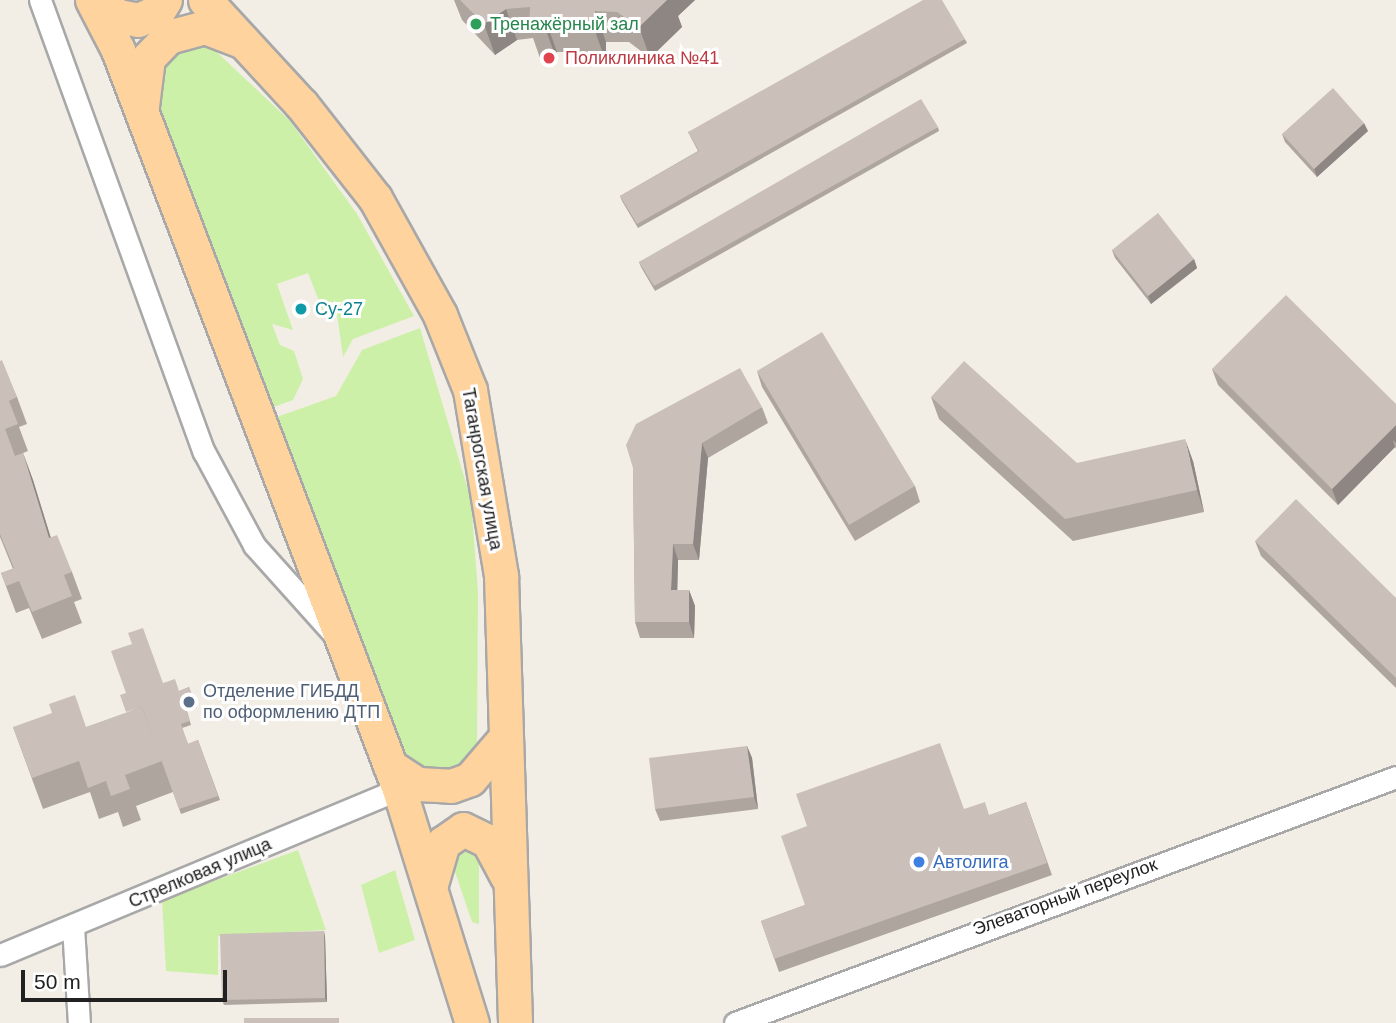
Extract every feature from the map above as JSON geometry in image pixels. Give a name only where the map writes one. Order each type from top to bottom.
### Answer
[{"type":"main road","points":[[94,0],[118,16],[138,20],[158,11],[165,0]]},
{"type":"main road","points":[[94,0],[141,111],[395,778],[431,884],[472,1023]]},
{"type":"main road","name":"Таганрогская улица","points":[[205,0],[244,41],[375,198],[440,315],[470,390],[501,576],[507,876],[515,1023]]},
{"type":"main road","points":[[141,111],[148,58],[168,37],[205,27],[244,41]]},
{"type":"main road","points":[[395,778],[418,784],[451,786],[484,767],[505,738]]},
{"type":"main road","points":[[431,884],[443,843],[463,829],[488,841],[507,876]]},
{"type":"street","points":[[40,0],[204,452],[254,545],[345,646]]},
{"type":"street","name":"Элеваторный переулок","points":[[735,1023],[1396,777]]},
{"type":"street","name":"Стрелковая улица","points":[[0,955],[74,926],[395,778]]},
{"type":"street","points":[[74,926],[79,1023]]},
{"type":"green space","points":[[204,40],[290,121],[357,214],[414,316],[353,339],[343,357],[335,300],[324,314],[308,273],[277,284],[293,330],[272,324],[280,345],[294,351],[303,379],[293,400],[271,408],[150,81],[167,47]]},
{"type":"green space","points":[[420,328],[471,500],[478,592],[477,751],[466,768],[429,780],[398,752],[274,418],[336,396],[362,350]]},
{"type":"green space","points":[[466,845],[479,851],[479,924],[472,922],[451,860],[454,849]]},
{"type":"green space","points":[[298,850],[326,930],[218,936],[218,975],[166,971],[162,900]]},
{"type":"green space","points":[[395,870],[415,940],[379,953],[361,885]]},
{"type":"building","points":[[460,0],[667,0],[639,27],[617,12],[595,11],[595,31],[578,31],[579,22],[546,21],[546,30],[529,30],[530,7],[506,9],[484,24]]},
{"type":"building","points":[[923,0],[942,0],[965,39],[637,224],[620,196],[699,151],[688,132]]},
{"type":"building","points":[[1333,88],[1364,123],[1314,169],[1282,134]]},
{"type":"building","points":[[921,99],[938,127],[654,286],[639,262]]},
{"type":"building","points":[[1158,213],[1194,259],[1148,296],[1112,250]]},
{"type":"building","points":[[1286,295],[1396,404],[1396,425],[1332,489],[1212,369]]},
{"type":"building","points":[[822,332],[915,486],[849,525],[757,371]]},
{"type":"building","points":[[2,360],[17,397],[9,401],[18,424],[5,429],[15,456],[23,453],[49,538],[57,535],[72,572],[64,575],[72,596],[32,612],[19,581],[6,586],[1,573],[14,568],[0,534]]},
{"type":"building","points":[[964,361],[1077,463],[1185,439],[1197,490],[1065,519],[931,397]]},
{"type":"building","points":[[740,368],[762,407],[702,443],[693,544],[673,544],[671,590],[689,590],[689,622],[635,622],[633,468],[626,445],[636,424]]},
{"type":"building","points":[[1296,499],[1396,598],[1396,678],[1255,541]]},
{"type":"building","points":[[143,628],[163,683],[175,679],[179,691],[189,687],[195,703],[185,707],[190,721],[181,724],[188,744],[198,740],[218,796],[179,809],[142,707],[126,712],[120,695],[126,693],[111,651],[132,644],[128,633]]},
{"type":"building","points":[[75,695],[86,727],[142,707],[162,761],[125,775],[130,789],[111,796],[106,781],[88,788],[79,761],[32,778],[13,727],[52,713],[49,704]]},
{"type":"building","name":"Автолига","points":[[940,743],[964,809],[985,802],[989,815],[1026,802],[1047,863],[774,959],[761,921],[805,905],[781,836],[807,826],[796,794]]},
{"type":"building","points":[[747,746],[754,797],[655,809],[649,758]]},
{"type":"building","points":[[324,931],[325,998],[222,1000],[220,934]]},
{"type":"building","points":[[244,1018],[339,1018],[339,1023],[244,1023]]},
{"type":"place","name":"Тренажёрный зал","points":[[476,24]]},
{"type":"place","name":"Поликлиника №41","points":[[549,58]]},
{"type":"place","name":"Су-27","points":[[301,309]]},
{"type":"place","name":"Отделение ГИБДД по оформлению ДТП","points":[[189,702]]},
{"type":"place","name":"Автолига","points":[[919,862]]}]
